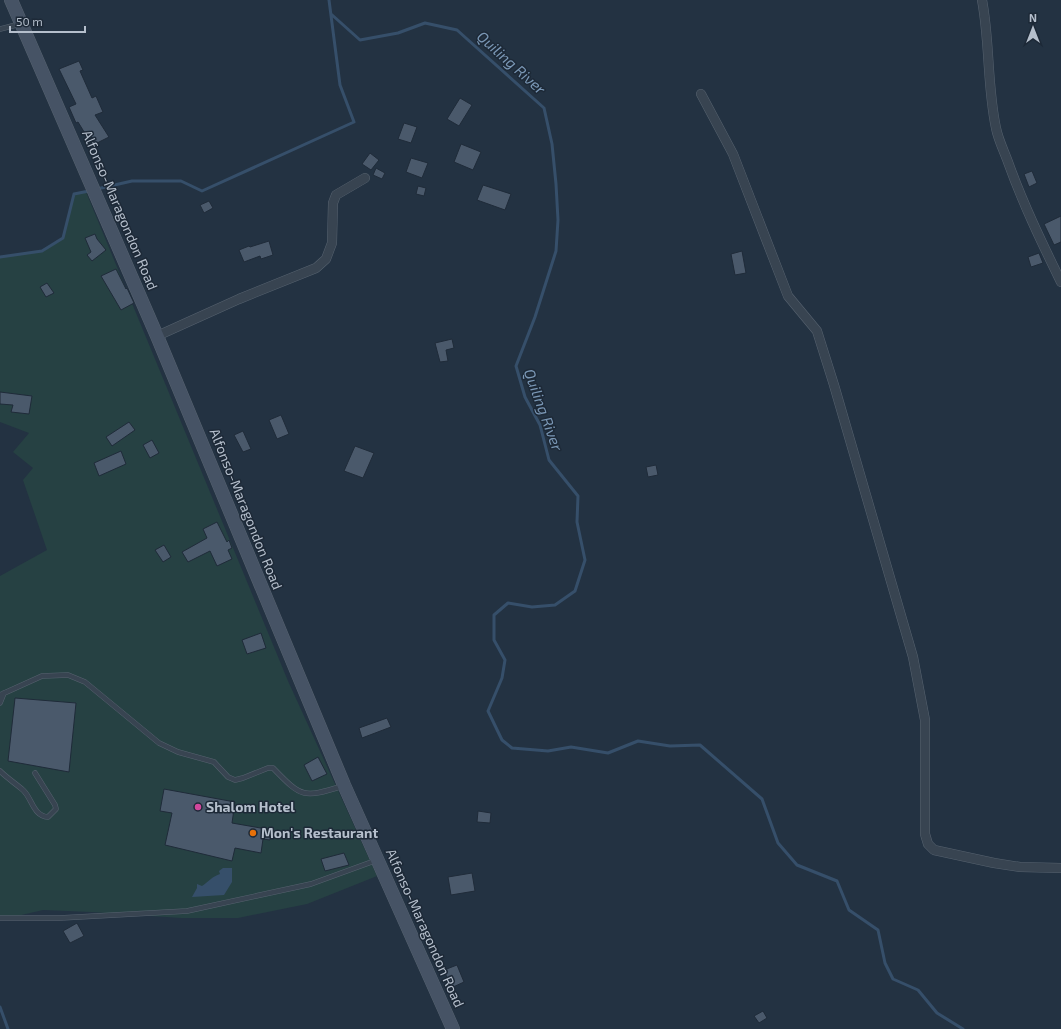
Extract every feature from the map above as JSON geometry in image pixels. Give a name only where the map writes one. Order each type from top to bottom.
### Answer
[{"type":"street","name":"Alfonso-Maragondon Road","points":[[12,0],[157,336],[344,785],[453,1029]]},
{"type":"street","points":[[982,0],[987,25],[990,88],[996,128],[1016,184],[1037,234],[1061,282]]},
{"type":"street","points":[[701,94],[733,154],[788,296],[818,331],[913,657],[925,720],[925,834],[928,844],[934,850],[994,863],[1020,867],[1061,868]]},
{"type":"street","points":[[157,336],[239,299],[316,268],[326,259],[332,243],[333,203],[336,195],[365,178]]},
{"type":"lane","points":[[0,29],[21,23]]},
{"type":"lane","points":[[0,702],[2,694],[42,676],[68,675],[85,682],[159,743],[178,752],[214,762],[228,777],[235,780],[268,768],[274,768],[291,786],[301,793],[312,794],[344,785]]},
{"type":"lane","points":[[0,771],[24,791],[30,803],[40,814],[48,818],[56,809],[54,802],[35,773]]},
{"type":"lane","points":[[0,918],[60,918],[187,911],[311,884],[378,860]]},
{"type":"green space","points":[[86,192],[288,681],[377,876],[307,904],[238,918],[181,918],[43,910],[0,920],[0,576],[47,550],[23,480],[33,468],[13,452],[29,433],[0,422],[0,257],[42,251],[63,238],[74,194]]},
{"type":"water","points":[[223,868],[232,868],[232,882],[224,895],[192,897],[197,888],[197,884],[202,886],[220,874],[219,871]]},
{"type":"building","points":[[79,61],[83,70],[80,71],[92,98],[96,96],[103,112],[95,115],[109,137],[95,144],[90,133],[86,135],[78,122],[76,123],[69,107],[76,104],[59,69]]},
{"type":"building","points":[[460,98],[472,105],[459,126],[447,119]]},
{"type":"building","points":[[404,123],[417,127],[411,143],[398,139]]},
{"type":"building","points":[[461,144],[481,152],[473,170],[454,162]]},
{"type":"building","points":[[370,153],[379,160],[371,170],[362,164]]},
{"type":"building","points":[[411,158],[428,163],[422,178],[406,172]]},
{"type":"building","points":[[376,168],[385,173],[382,179],[373,175]]},
{"type":"building","points":[[1032,171],[1037,183],[1029,187],[1024,174]]},
{"type":"building","points":[[483,185],[511,194],[505,210],[477,200]]},
{"type":"building","points":[[418,186],[426,188],[424,196],[416,194]]},
{"type":"building","points":[[209,201],[213,208],[204,213],[200,205]]},
{"type":"building","points":[[1061,216],[1061,242],[1054,245],[1044,224]]},
{"type":"building","points":[[95,234],[106,250],[92,261],[87,255],[91,252],[85,238]]},
{"type":"building","points":[[269,241],[273,255],[261,259],[260,256],[244,262],[239,250]]},
{"type":"building","points":[[742,251],[746,273],[735,275],[731,254]]},
{"type":"building","points":[[1039,253],[1043,263],[1031,267],[1028,257]]},
{"type":"building","points":[[116,269],[134,303],[121,310],[101,276]]},
{"type":"building","points":[[47,283],[54,293],[46,297],[40,287]]},
{"type":"building","points":[[452,339],[454,348],[446,350],[448,361],[440,362],[435,343]]},
{"type":"building","points":[[0,392],[32,396],[29,414],[11,412],[13,405],[0,404]]},
{"type":"building","points":[[281,415],[289,434],[277,439],[269,420]]},
{"type":"building","points":[[129,422],[135,430],[112,446],[106,437]]},
{"type":"building","points":[[243,431],[251,449],[243,452],[234,435]]},
{"type":"building","points":[[152,440],[159,453],[150,458],[143,445]]},
{"type":"building","points":[[355,446],[374,453],[363,478],[344,471]]},
{"type":"building","points":[[121,451],[126,464],[99,476],[94,463]]},
{"type":"building","points":[[656,465],[658,475],[648,477],[646,467]]},
{"type":"building","points":[[217,522],[227,542],[229,540],[232,548],[228,550],[232,559],[217,566],[210,551],[188,562],[182,552],[207,538],[203,529]]},
{"type":"building","points":[[164,545],[171,557],[163,562],[155,550]]},
{"type":"building","points":[[261,633],[266,648],[247,654],[242,640]]},
{"type":"building","points":[[15,698],[76,703],[69,772],[8,761]]},
{"type":"building","points":[[387,718],[391,727],[362,738],[359,728]]},
{"type":"building","points":[[318,757],[327,774],[312,781],[304,765]]},
{"type":"building","points":[[164,789],[235,802],[232,823],[272,830],[270,840],[263,839],[261,853],[235,848],[232,861],[165,845],[172,813],[160,811]]},
{"type":"building","points":[[478,811],[491,813],[490,823],[477,822]]},
{"type":"building","points":[[344,853],[349,865],[325,871],[321,859]]},
{"type":"building","points":[[472,873],[475,891],[451,895],[448,877]]},
{"type":"building","points":[[77,923],[84,936],[70,943],[63,931]]},
{"type":"building","points":[[457,965],[464,982],[451,988],[444,970]]},
{"type":"building","points":[[763,1011],[767,1018],[759,1023],[754,1016]]},
{"type":"waterway","points":[[97,189],[132,181],[181,181],[202,191],[354,122],[340,85],[329,0]]},
{"type":"waterway","name":"Quiling River","points":[[331,14],[360,40],[398,33],[425,23],[457,30],[544,108],[552,144],[556,184],[558,220],[556,251],[535,317],[516,366],[525,397],[540,425],[549,460],[578,496],[577,522],[585,560],[575,591],[555,605],[532,607],[508,603],[494,615],[494,640],[505,660],[502,678],[488,711],[502,740],[512,748],[548,751],[571,747],[608,753],[638,741],[670,746],[700,745],[762,799],[778,843],[797,865],[837,881],[849,910],[878,930],[885,963],[893,979],[918,990],[937,1013],[963,1029]]},
{"type":"waterway","points":[[0,257],[42,251],[63,238],[74,194],[89,191]]},
{"type":"waterway","points":[[0,1007],[8,1029]]},
{"type":"place","name":"Shalom Hotel","points":[[198,807]]},
{"type":"place","name":"Mon's Restaurant","points":[[253,833]]}]
